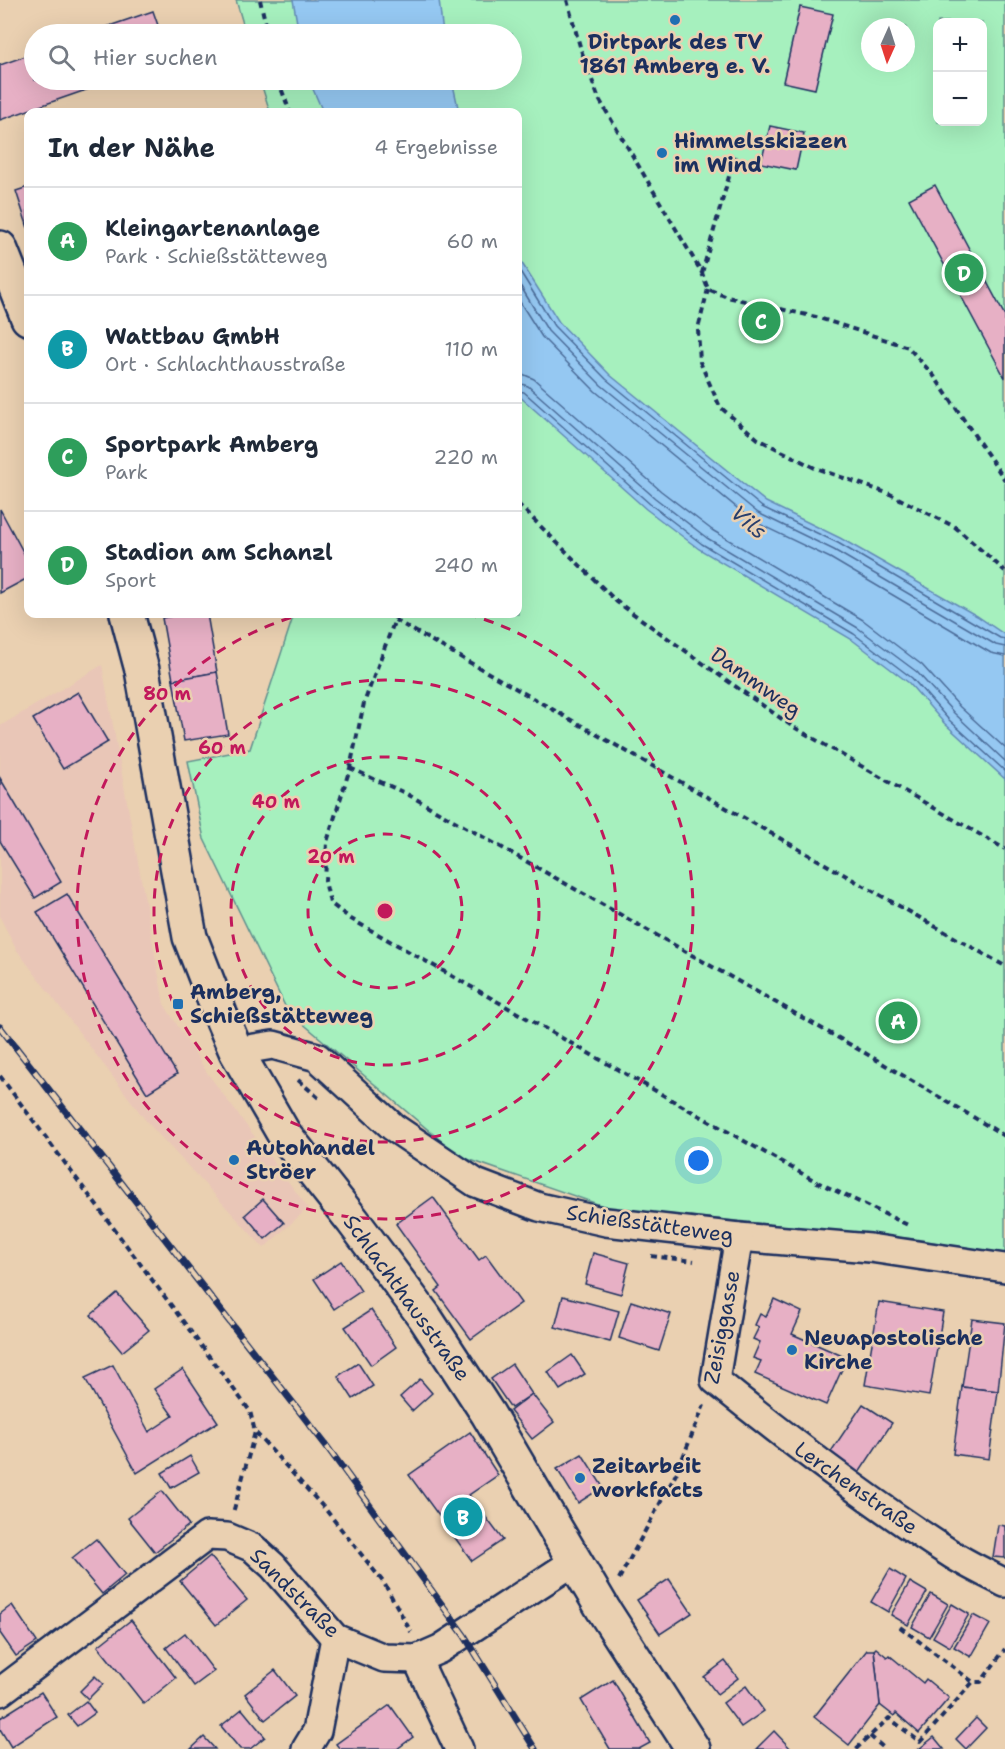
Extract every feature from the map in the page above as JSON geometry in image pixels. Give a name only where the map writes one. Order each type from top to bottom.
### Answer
[{"type":"main road","points":[[0,248],[24,308]]},
{"type":"main road","name":"Schlachthausstraße","points":[[128,618],[142,670],[190,937],[236,1051],[284,1134],[424,1316],[488,1414],[603,1609],[693,1749]]},
{"type":"street","name":"Schießstätteweg","points":[[236,1051],[273,1045],[317,1058],[393,1127],[476,1182],[538,1207],[606,1222],[739,1237],[870,1248],[1005,1268]]},
{"type":"street","name":"Zeisiggasse","points":[[715,1380],[739,1237]]},
{"type":"street","name":"Lerchenstraße","points":[[715,1380],[785,1437],[852,1487],[950,1553],[1005,1583]]},
{"type":"street","name":"Sandstraße","points":[[0,1692],[207,1536],[227,1537],[253,1548],[273,1566],[335,1638],[384,1658],[417,1659],[464,1635],[492,1614],[575,1561]]},
{"type":"street","points":[[306,1749],[316,1731],[335,1638]]},
{"type":"street","points":[[417,1659],[459,1749]]},
{"type":"path","points":[[260,0],[266,24]]},
{"type":"path","points":[[567,0],[581,50],[599,99],[702,273],[708,290],[698,329],[700,362],[720,407],[758,439],[815,468],[890,494],[955,527],[1005,571]]},
{"type":"path","points":[[282,90],[288,108]]},
{"type":"path","points":[[702,273],[735,155]]},
{"type":"path","points":[[708,290],[727,297],[816,317],[908,347],[934,376],[1005,480]]},
{"type":"path","name":"Dammweg","points":[[522,508],[617,602],[722,677],[792,726],[1005,849]]},
{"type":"path","points":[[916,1229],[817,1182],[351,919],[330,903],[325,881],[327,842],[350,768],[364,703],[395,620],[1005,966]]},
{"type":"path","points":[[350,768],[407,794],[865,1053],[1005,1136]]},
{"type":"path","points":[[0,1076],[250,1411],[255,1432],[227,1537]]},
{"type":"path","name":"Zeisiggasse","points":[[603,1609],[677,1472],[715,1380]]},
{"type":"path","points":[[255,1432],[326,1510],[384,1583],[410,1629],[417,1659]]},
{"type":"path","points":[[900,1627],[973,1682],[981,1682],[1005,1649]]},
{"type":"path","points":[[856,1749],[889,1718],[920,1742],[973,1682]]},
{"type":"path","points":[[870,1736],[885,1749]]},
{"type":"shaded area","points":[[102,665],[164,1004],[208,1074],[308,1208],[264,1248],[147,1122],[16,949],[0,917],[0,726]]},
{"type":"green space","points":[[236,0],[1005,0],[1005,1255],[915,1239],[609,1208],[459,1156],[287,1010],[204,839],[188,761],[250,749],[293,618],[522,618],[522,108],[269,108],[263,90],[522,90],[522,24],[243,24]]},
{"type":"water","points":[[293,0],[439,0],[442,24],[297,24]]},
{"type":"water","points":[[313,90],[454,90],[458,108],[321,108]]},
{"type":"water","name":"Vils","points":[[522,263],[559,322],[610,375],[766,502],[840,538],[977,616],[1005,635],[1005,779],[944,723],[909,683],[851,639],[699,549],[646,509],[522,399]]},
{"type":"building","points":[[800,7],[833,14],[815,89],[783,82]]},
{"type":"building","points":[[153,11],[158,24],[115,24]]},
{"type":"building","points":[[24,57],[24,90],[83,91],[34,108],[24,108],[24,112],[0,120],[0,65]]},
{"type":"building","points":[[770,126],[804,133],[796,170],[761,163]]},
{"type":"building","points":[[935,185],[1005,316],[1005,378],[909,199]]},
{"type":"building","points":[[24,188],[24,216],[16,191]]},
{"type":"building","points":[[0,509],[24,554],[24,580],[0,593]]},
{"type":"building","points":[[162,618],[208,618],[217,672],[173,680]]},
{"type":"building","points":[[217,672],[228,734],[184,741],[173,680]]},
{"type":"building","points":[[78,692],[108,742],[63,769],[33,719]]},
{"type":"building","points":[[0,778],[61,882],[35,898],[0,841]]},
{"type":"building","points":[[67,894],[177,1074],[147,1093],[37,912]]},
{"type":"building","points":[[433,1197],[479,1260],[486,1255],[521,1303],[471,1339],[436,1291],[441,1287],[396,1224]]},
{"type":"building","points":[[263,1199],[284,1223],[265,1239],[245,1215]]},
{"type":"building","points":[[593,1253],[629,1263],[621,1294],[585,1284]]},
{"type":"building","points":[[341,1261],[361,1291],[334,1309],[314,1279]]},
{"type":"building","points":[[117,1293],[149,1330],[122,1352],[91,1315]]},
{"type":"building","points":[[563,1296],[619,1311],[610,1342],[555,1327]]},
{"type":"building","name":"Neuapostolische Kirche","points":[[774,1299],[802,1312],[792,1334],[847,1358],[826,1405],[755,1374],[761,1361],[753,1358],[760,1342],[753,1339],[759,1327],[755,1325],[760,1314],[766,1317]]},
{"type":"building","points":[[631,1301],[671,1314],[659,1351],[619,1338]]},
{"type":"building","points":[[879,1302],[943,1312],[929,1396],[865,1385]]},
{"type":"building","points":[[371,1310],[396,1347],[371,1365],[345,1327]]},
{"type":"building","points":[[972,1319],[1005,1323],[998,1391],[962,1387]]},
{"type":"building","points":[[572,1355],[585,1374],[560,1390],[548,1372]]},
{"type":"building","points":[[358,1363],[373,1386],[353,1399],[338,1376]]},
{"type":"building","points":[[512,1364],[532,1394],[511,1408],[491,1379]]},
{"type":"building","points":[[113,1365],[149,1432],[173,1416],[154,1389],[183,1369],[218,1422],[137,1473],[85,1378]]},
{"type":"building","points":[[420,1379],[432,1393],[412,1411],[400,1397]]},
{"type":"building","points":[[962,1387],[998,1391],[989,1459],[953,1454]]},
{"type":"building","points":[[532,1394],[554,1422],[532,1439],[510,1411]]},
{"type":"building","points":[[863,1404],[892,1423],[859,1473],[830,1453]]},
{"type":"building","points":[[470,1432],[498,1475],[469,1495],[503,1540],[472,1561],[409,1475]]},
{"type":"building","name":"Zeitarbeit workfacts","points":[[582,1454],[603,1487],[578,1503],[557,1469]]},
{"type":"building","points":[[190,1456],[199,1472],[171,1488],[162,1473]]},
{"type":"building","points":[[162,1491],[189,1525],[155,1552],[128,1518]]},
{"type":"building","points":[[998,1525],[1005,1526],[1005,1558],[993,1557]]},
{"type":"building","points":[[96,1539],[125,1575],[102,1594],[72,1558]]},
{"type":"building","points":[[210,1556],[247,1600],[216,1625],[180,1581]]},
{"type":"building","points":[[890,1569],[906,1579],[888,1612],[871,1602]]},
{"type":"building","points":[[669,1579],[692,1613],[660,1634],[637,1600]]},
{"type":"building","points":[[910,1582],[927,1592],[908,1625],[891,1615]]},
{"type":"building","points":[[931,1594],[948,1604],[929,1637],[912,1627]]},
{"type":"building","points":[[952,1604],[969,1614],[950,1647],[933,1637]]},
{"type":"building","points":[[12,1605],[37,1642],[16,1656],[0,1633],[0,1614]]},
{"type":"building","points":[[973,1615],[990,1624],[971,1657],[954,1647]]},
{"type":"building","points":[[131,1620],[176,1678],[144,1704],[98,1646]]},
{"type":"building","points":[[185,1633],[214,1671],[194,1686],[166,1648]]},
{"type":"building","points":[[876,1648],[887,1657],[889,1655],[923,1683],[926,1679],[949,1698],[919,1733],[896,1713],[894,1716],[880,1705],[874,1650]]},
{"type":"building","points":[[867,1650],[874,1650],[880,1705],[849,1745],[814,1717]]},
{"type":"building","points":[[725,1661],[738,1678],[717,1694],[704,1677]]},
{"type":"building","points":[[275,1670],[295,1696],[265,1720],[245,1694]]},
{"type":"building","points":[[95,1676],[103,1684],[88,1699],[80,1691]]},
{"type":"building","points":[[613,1680],[650,1743],[639,1749],[610,1749],[581,1700]]},
{"type":"building","points":[[746,1686],[764,1711],[741,1727],[723,1703]]},
{"type":"building","points":[[41,1692],[57,1717],[11,1747],[0,1729],[0,1718]]},
{"type":"building","points":[[86,1701],[95,1713],[77,1726],[68,1715]]},
{"type":"building","points":[[390,1705],[413,1737],[397,1749],[340,1749],[336,1744]]},
{"type":"building","points":[[242,1709],[265,1737],[250,1749],[240,1749],[221,1726]]},
{"type":"building","points":[[976,1718],[986,1728],[966,1749],[956,1739]]},
{"type":"building","points":[[774,1731],[791,1749],[756,1749]]},
{"type":"building","points":[[204,1737],[215,1749],[191,1749]]},
{"type":"building","points":[[934,1737],[944,1749],[919,1749]]},
{"type":"railway","points":[[0,1027],[325,1444],[464,1635],[535,1749]]},
{"type":"place","name":"Dirtpark des TV 1861 Amberg e. V.","points":[[675,20]]},
{"type":"place","name":"Himmelsskizzen im Wind","points":[[662,153]]},
{"type":"place","name":"Stadion am Schanzl","points":[[964,273]]},
{"type":"place","name":"Sportpark Amberg","points":[[761,321]]},
{"type":"place","name":"Amberg, Schießstätteweg","points":[[178,1004]]},
{"type":"place","name":"Kleingartenanlage","points":[[898,1021]]},
{"type":"place","name":"Autohandel Ströer","points":[[234,1160]]},
{"type":"place","name":"Neuapostolische Kirche","points":[[792,1350]]},
{"type":"place","name":"Zeitarbeit workfacts","points":[[580,1478]]},
{"type":"place","name":"Wattbau GmbH","points":[[463,1517]]}]
